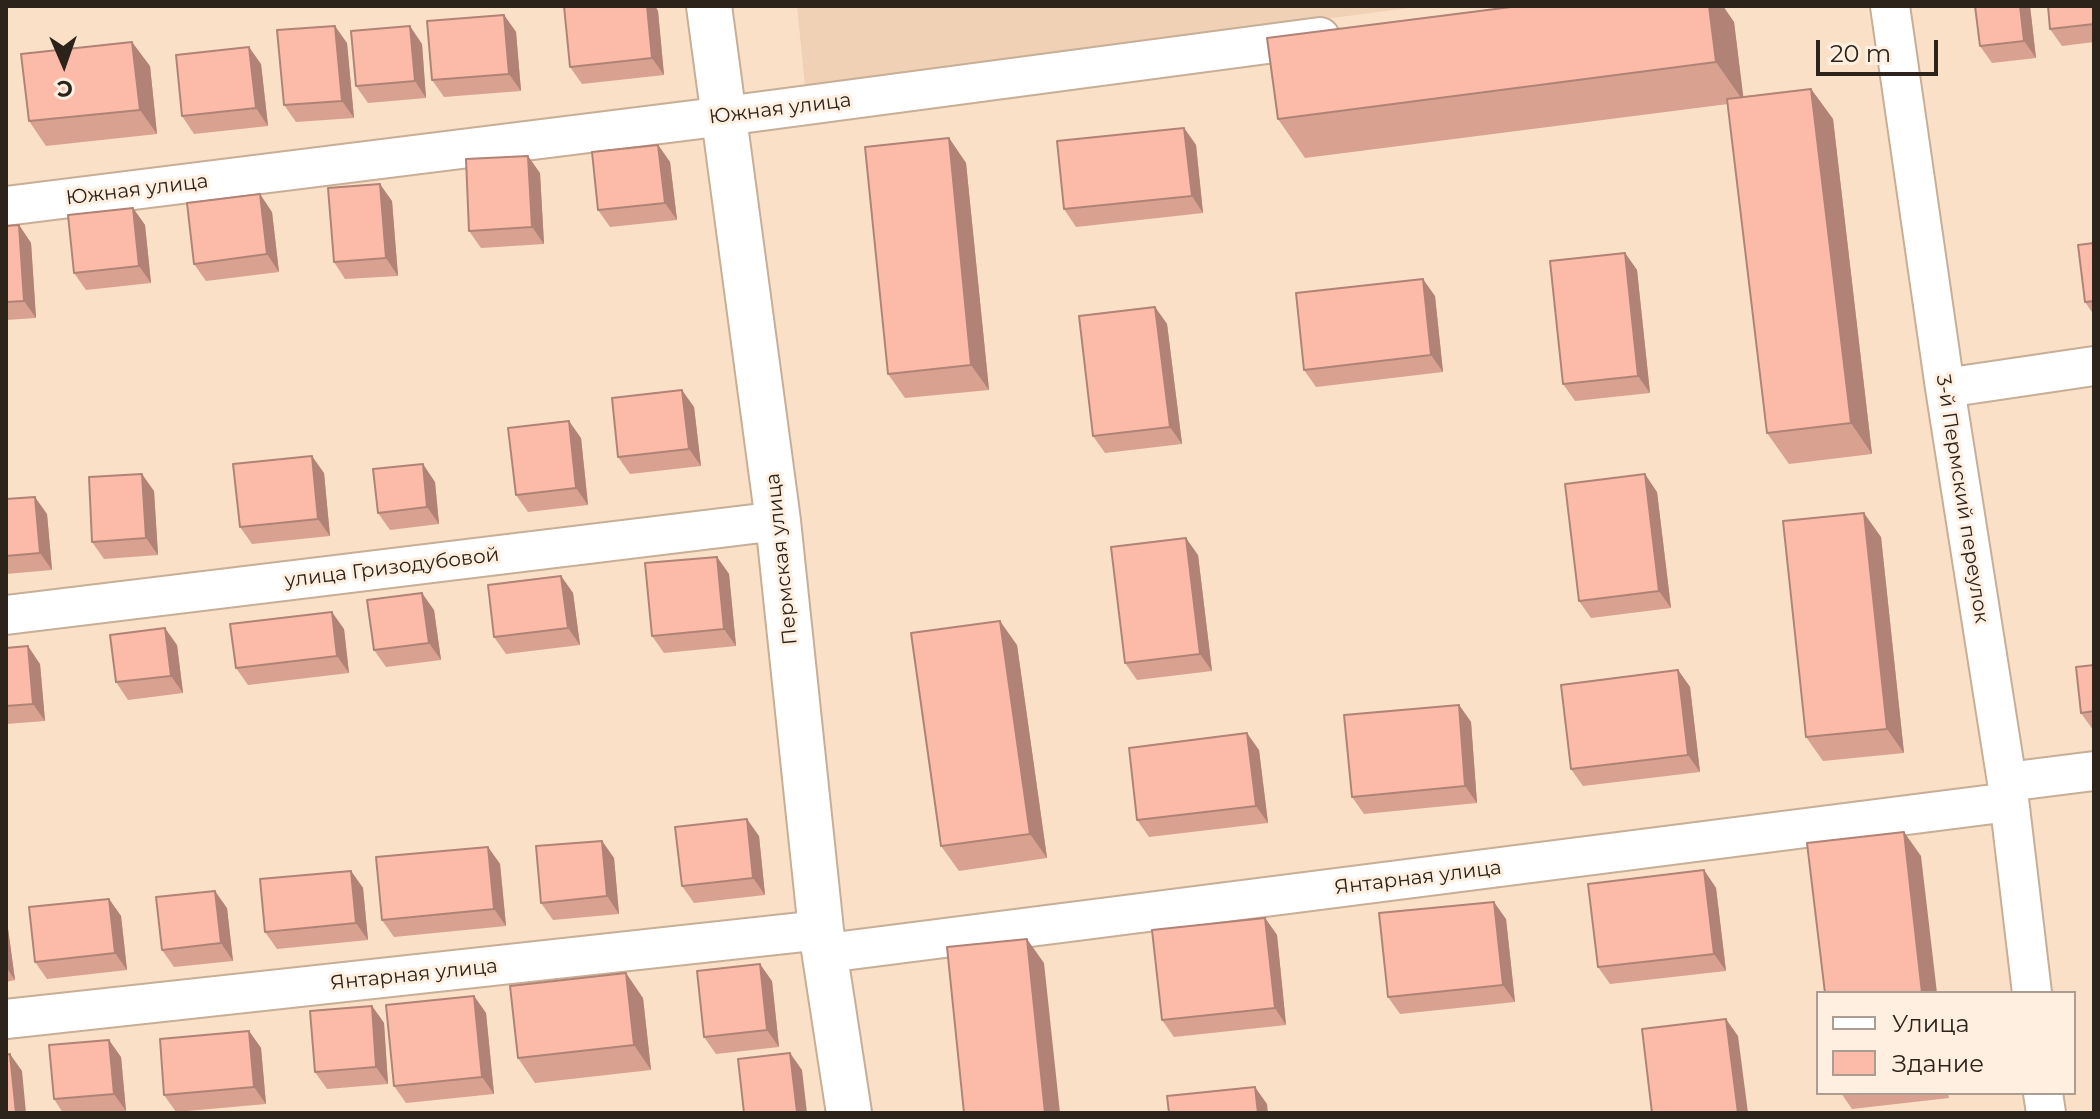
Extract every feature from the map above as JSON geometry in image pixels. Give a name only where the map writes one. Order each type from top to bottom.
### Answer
[{"type":"street","name":"Пермская улица","points":[[709,6],[778,521],[824,942],[849,1113]]},
{"type":"street","name":"3-й Пермский переулок","points":[[1890,6],[2008,792],[2032,991]]},
{"type":"street","name":"Южная улица","points":[[6,206],[725,116],[1349,33]]},
{"type":"street","points":[[1945,388],[2094,366]]},
{"type":"street","name":"улица Гризодубовой","points":[[6,615],[778,521]]},
{"type":"street","name":"Янтарная улица","points":[[6,1019],[824,942],[2008,792],[2094,771]]},
{"type":"shaded area","points":[[797,6],[1424,6],[805,87]]},
{"type":"building","points":[[564,6],[647,6],[652,58],[570,67]]},
{"type":"building","points":[[1519,6],[1709,6],[1716,62],[1278,119],[1267,38]]},
{"type":"building","points":[[1975,6],[2020,6],[2024,41],[1980,46]]},
{"type":"building","points":[[2048,6],[2094,6],[2094,24],[2050,29]]},
{"type":"building","points":[[504,15],[509,74],[432,80],[427,21]]},
{"type":"building","points":[[335,26],[342,101],[284,105],[277,30]]},
{"type":"building","points":[[410,26],[415,81],[356,86],[351,31]]},
{"type":"building","points":[[132,42],[140,110],[29,121],[21,54]]},
{"type":"building","points":[[249,47],[256,108],[182,116],[176,55]]},
{"type":"building","points":[[1811,89],[1851,423],[1767,433],[1727,99]]},
{"type":"building","points":[[1184,128],[1192,196],[1064,209],[1057,141]]},
{"type":"building","points":[[949,138],[971,365],[888,374],[865,147]]},
{"type":"building","points":[[658,145],[665,203],[598,210],[592,152]]},
{"type":"building","points":[[528,156],[532,227],[469,231],[466,159]]},
{"type":"building","points":[[380,184],[386,258],[334,262],[328,188]]},
{"type":"building","points":[[260,194],[267,254],[194,264],[187,203]]},
{"type":"building","points":[[133,208],[139,266],[74,273],[68,215]]},
{"type":"building","points":[[19,225],[24,301],[6,302],[6,226]]},
{"type":"building","points":[[2094,243],[2094,301],[2085,302],[2078,245]]},
{"type":"building","points":[[1625,253],[1638,376],[1563,384],[1550,261]]},
{"type":"building","points":[[1423,279],[1431,355],[1304,370],[1296,293]]},
{"type":"building","points":[[1155,307],[1170,427],[1093,436],[1079,316]]},
{"type":"building","points":[[682,390],[689,449],[618,457],[612,398]]},
{"type":"building","points":[[569,421],[576,488],[516,495],[508,428]]},
{"type":"building","points":[[312,456],[318,519],[240,527],[233,464]]},
{"type":"building","points":[[423,464],[427,507],[378,513],[373,469]]},
{"type":"building","points":[[142,474],[146,538],[92,542],[89,477]]},
{"type":"building","points":[[1645,474],[1659,591],[1579,601],[1565,484]]},
{"type":"building","points":[[35,497],[40,553],[6,556],[6,499]]},
{"type":"building","points":[[1864,513],[1887,729],[1806,737],[1783,521]]},
{"type":"building","points":[[1186,538],[1200,654],[1125,663],[1111,547]]},
{"type":"building","points":[[717,557],[724,629],[652,636],[645,563]]},
{"type":"building","points":[[561,576],[568,628],[494,637],[488,585]]},
{"type":"building","points":[[422,593],[429,643],[374,650],[367,600]]},
{"type":"building","points":[[332,612],[337,656],[236,668],[230,624]]},
{"type":"building","points":[[1000,621],[1030,834],[941,846],[911,633]]},
{"type":"building","points":[[165,628],[171,676],[116,682],[110,635]]},
{"type":"building","points":[[28,646],[33,704],[6,706],[6,648]]},
{"type":"building","points":[[2094,665],[2094,711],[2081,713],[2076,667]]},
{"type":"building","points":[[1678,670],[1688,755],[1571,769],[1561,685]]},
{"type":"building","points":[[1459,705],[1465,786],[1352,797],[1344,715]]},
{"type":"building","points":[[1247,733],[1256,806],[1137,820],[1129,748]]},
{"type":"building","points":[[747,819],[753,878],[682,886],[675,827]]},
{"type":"building","points":[[1904,832],[1922,991],[1825,991],[1807,843]]},
{"type":"building","points":[[602,841],[607,896],[541,903],[536,846]]},
{"type":"building","points":[[488,847],[494,909],[382,920],[376,857]]},
{"type":"building","points":[[1704,870],[1714,954],[1598,967],[1588,884]]},
{"type":"building","points":[[351,871],[356,923],[265,932],[260,879]]},
{"type":"building","points":[[215,891],[221,943],[162,950],[156,897]]},
{"type":"building","points":[[109,899],[115,953],[35,962],[29,907]]},
{"type":"building","points":[[1494,902],[1503,985],[1388,997],[1379,913]]},
{"type":"building","points":[[1265,918],[1275,1008],[1162,1020],[1152,930]]},
{"type":"building","points":[[1027,939],[1045,1113],[964,1113],[947,947]]},
{"type":"building","points":[[760,964],[767,1030],[704,1037],[697,971]]},
{"type":"building","points":[[626,973],[634,1045],[518,1058],[510,986]]},
{"type":"building","points":[[474,996],[482,1077],[394,1086],[386,1005]]},
{"type":"building","points":[[372,1006],[376,1067],[315,1072],[310,1011]]},
{"type":"building","points":[[1726,1019],[1738,1113],[1652,1113],[1642,1029]]},
{"type":"building","points":[[249,1031],[254,1087],[164,1095],[160,1039]]},
{"type":"building","points":[[109,1040],[114,1094],[54,1099],[49,1045]]},
{"type":"building","points":[[790,1053],[797,1112],[744,1113],[738,1059]]},
{"type":"building","points":[[10,1054],[16,1113],[6,1113],[6,1055]]},
{"type":"building","points":[[1255,1087],[1258,1113],[1169,1113],[1167,1096]]}]
